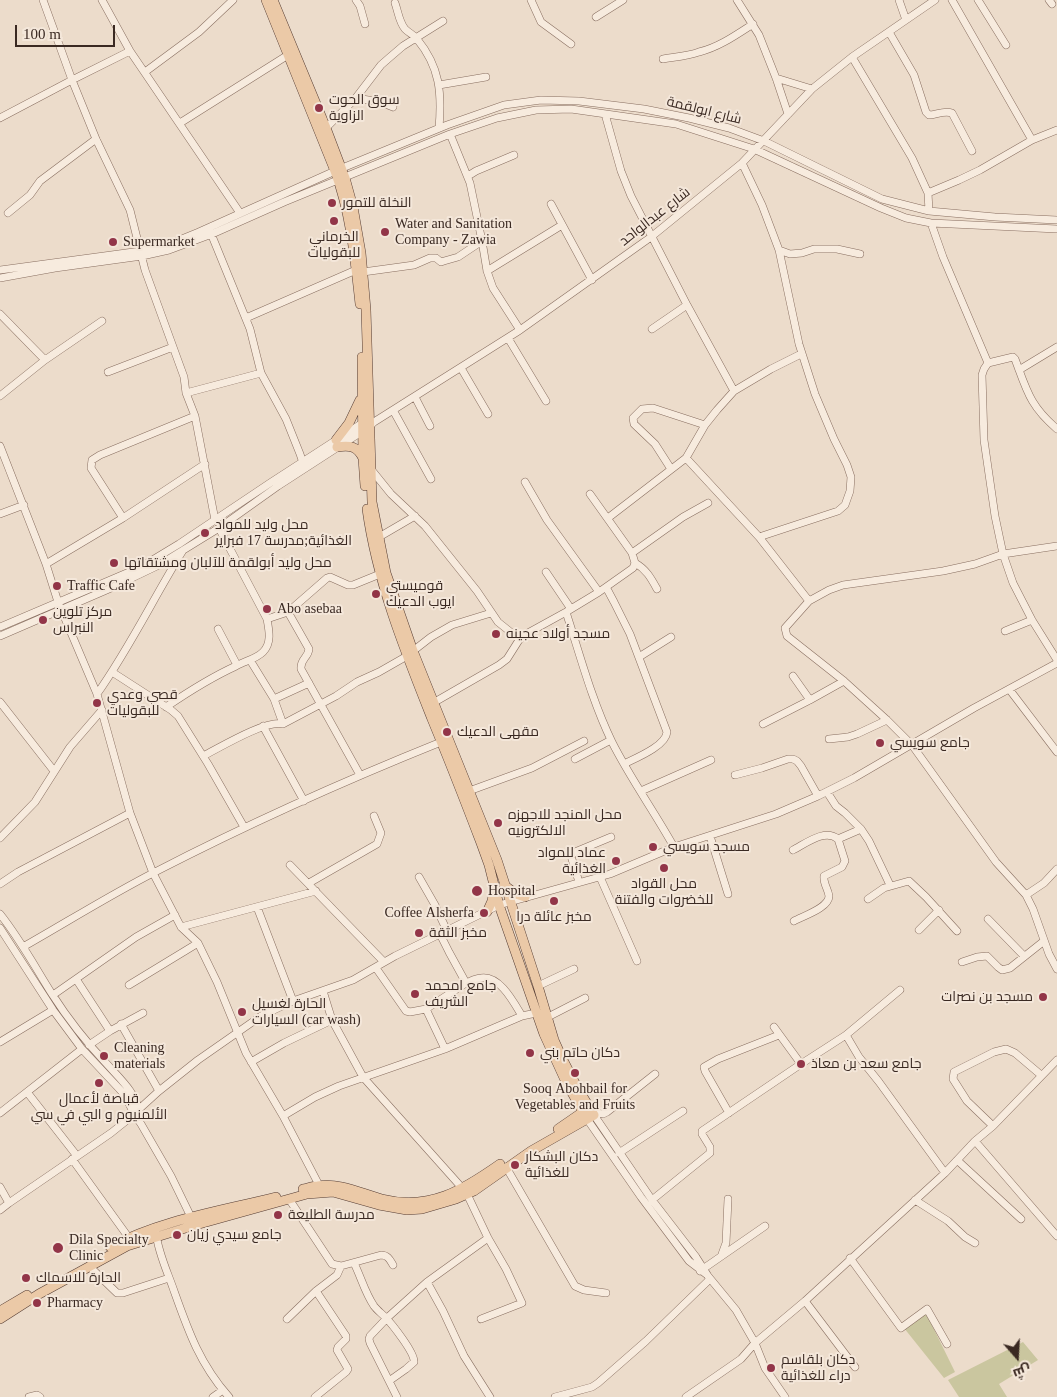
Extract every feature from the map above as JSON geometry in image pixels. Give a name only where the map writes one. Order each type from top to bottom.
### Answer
[{"type":"main road","points":[[266,0],[353,207],[366,310],[367,425],[372,502],[386,573],[410,653],[433,703],[497,860],[558,1050],[588,1113]]},
{"type":"main road","points":[[273,0],[326,128],[338,170]]},
{"type":"main road","points":[[360,271],[362,395],[367,425],[363,458],[366,502],[380,574],[441,742],[489,865],[499,905],[544,1034],[558,1068],[588,1113]]},
{"type":"main road","points":[[362,395],[337,444],[356,448],[363,458]]},
{"type":"main road","points":[[504,885],[516,894],[525,897]]},
{"type":"main road","points":[[487,912],[492,901],[494,886]]},
{"type":"main road","points":[[0,1311],[130,1241],[237,1207],[319,1189],[379,1206],[407,1210],[434,1206],[480,1187],[506,1167],[588,1113]]},
{"type":"main road","points":[[465,1192],[529,1146],[588,1113]]},
{"type":"main road","points":[[192,1221],[289,1199],[319,1189]]},
{"type":"main road","points":[[0,1319],[130,1241]]},
{"type":"street","points":[[43,0],[96,139],[130,210],[148,279],[184,378],[186,393],[195,416],[215,520]]},
{"type":"street","points":[[102,0],[130,51],[240,213]]},
{"type":"street","points":[[145,72],[199,32],[233,0]]},
{"type":"street","points":[[356,0],[360,6],[365,24]]},
{"type":"street","points":[[531,0],[541,22],[571,44]]},
{"type":"street","points":[[596,17],[623,0]]},
{"type":"street","points":[[737,0],[759,35],[788,114]]},
{"type":"street","points":[[899,0],[906,20]]},
{"type":"street","name":"شارع عبدالواحد","points":[[304,465],[508,338],[652,237],[742,163],[812,89],[852,57],[935,0]]},
{"type":"street","points":[[952,0],[1032,140]]},
{"type":"street","points":[[978,0],[1006,45]]},
{"type":"street","points":[[395,3],[402,24],[407,31],[416,37],[430,58],[441,97],[439,128]]},
{"type":"street","points":[[326,128],[356,99],[385,61],[416,37],[443,21]]},
{"type":"street","points":[[663,59],[698,53],[717,45],[753,24]]},
{"type":"street","points":[[889,32],[914,74],[928,115],[952,113],[972,151]]},
{"type":"street","points":[[0,118],[130,51]]},
{"type":"street","points":[[180,123],[288,55]]},
{"type":"street","points":[[852,57],[912,158],[928,193],[929,211]]},
{"type":"street","points":[[439,85],[486,77]]},
{"type":"street","points":[[776,78],[812,89]]},
{"type":"street","points":[[356,99],[371,99],[392,107]]},
{"type":"street","name":"شارع ابولقمة","points":[[210,231],[240,213],[439,128],[504,105],[541,100],[579,101],[644,109],[729,128],[764,141],[882,199],[929,211],[1057,220]]},
{"type":"street","name":"شارع ابولقمة","points":[[210,231],[450,134],[497,118],[536,110],[571,109],[676,124],[754,150],[906,218],[930,223],[1057,229]]},
{"type":"street","points":[[605,114],[626,184],[687,305],[734,391]]},
{"type":"street","points":[[928,193],[980,170],[1032,140],[1057,130]]},
{"type":"street","points":[[450,134],[468,176],[487,271],[493,288],[520,330]]},
{"type":"street","points":[[8,213],[30,195],[40,181],[96,139]]},
{"type":"street","points":[[468,176],[514,154]]},
{"type":"street","points":[[742,163],[762,205],[779,250],[801,354],[815,394],[851,477],[850,491],[845,505],[838,511],[758,537]]},
{"type":"street","points":[[550,204],[592,280]]},
{"type":"street","points":[[930,223],[988,363]]},
{"type":"street","points":[[487,271],[562,225]]},
{"type":"street","points":[[0,278],[141,254],[210,231],[250,329],[261,373],[286,419],[304,465]]},
{"type":"street","points":[[246,318],[360,271],[414,265],[430,258],[444,261],[458,257],[482,241]]},
{"type":"street","points":[[779,250],[790,254],[814,249],[837,249],[860,254]]},
{"type":"street","points":[[1,269],[141,254]]},
{"type":"street","points":[[652,329],[687,305]]},
{"type":"street","points":[[0,314],[45,360]]},
{"type":"street","points":[[0,396],[45,360],[102,321]]},
{"type":"street","points":[[508,338],[546,401]]},
{"type":"street","points":[[108,372],[173,347]]},
{"type":"street","points":[[1019,370],[1057,347]]},
{"type":"street","points":[[608,518],[686,458],[705,425],[734,391],[801,354]]},
{"type":"street","points":[[0,1210],[111,1133],[198,1060],[262,1016],[294,1001],[353,980],[384,962],[499,905],[600,877],[674,846],[776,814],[827,792],[1057,661],[1032,620],[1013,583],[1003,554],[995,516],[984,440],[982,375],[988,363],[1014,357],[1032,402],[1044,418],[1057,429]]},
{"type":"street","points":[[461,368],[488,414]]},
{"type":"street","points":[[186,393],[261,373]]},
{"type":"street","points":[[415,397],[430,426]]},
{"type":"street","points":[[671,469],[655,444],[634,424],[633,418],[642,409],[653,408],[705,425]]},
{"type":"street","points":[[394,410],[431,479]]},
{"type":"street","points":[[123,518],[91,468],[92,460],[100,454],[195,416]]},
{"type":"street","points":[[0,446],[46,564],[59,606],[97,694],[130,813],[153,873],[181,927],[198,943],[251,1062],[283,1116],[319,1189]]},
{"type":"street","points":[[686,458],[758,537],[809,601]]},
{"type":"street","points":[[46,564],[123,518],[205,464]]},
{"type":"street","points":[[0,636],[141,567],[304,465]]},
{"type":"street","points":[[0,627],[119,584],[159,565],[220,528],[304,465]]},
{"type":"street","points":[[370,467],[391,494],[425,526],[505,629],[522,637]]},
{"type":"street","points":[[525,482],[547,520],[599,592]]},
{"type":"street","points":[[590,494],[632,553],[635,562],[643,568],[657,589]]},
{"type":"street","points":[[632,553],[683,517],[708,503]]},
{"type":"street","points":[[0,514],[24,505]]},
{"type":"street","points":[[378,537],[415,516]]},
{"type":"street","points":[[166,707],[185,694],[263,652],[268,644],[270,634],[267,619],[220,528]]},
{"type":"street","points":[[1057,546],[1003,554],[975,564],[944,571],[843,585],[809,601],[785,628],[786,634],[844,681],[912,745],[996,862],[1026,895],[1049,954],[1057,969]]},
{"type":"street","points":[[97,694],[112,672],[183,550]]},
{"type":"street","points":[[433,703],[499,665],[507,659],[522,637],[599,592],[630,570],[635,562]]},
{"type":"street","points":[[546,572],[569,610],[592,692],[611,740],[674,846]]},
{"type":"street","points":[[267,619],[288,612],[327,578],[333,577],[343,584],[353,585],[380,574]]},
{"type":"street","points":[[606,587],[639,657],[667,732],[664,741],[624,764]]},
{"type":"street","points":[[288,612],[309,649],[301,667],[360,775]]},
{"type":"street","points":[[203,756],[263,726],[283,724],[384,669],[452,625],[491,613]]},
{"type":"street","points":[[1005,630],[1032,620]]},
{"type":"street","points":[[218,629],[237,665]]},
{"type":"street","points":[[639,657],[671,637]]},
{"type":"street","points":[[250,660],[274,699],[283,724]]},
{"type":"street","points":[[112,672],[166,707],[180,719],[244,827]]},
{"type":"street","points":[[793,676],[810,700]]},
{"type":"street","points":[[763,724],[844,681]]},
{"type":"street","points":[[274,699],[309,683]]},
{"type":"street","points":[[1009,689],[1057,752]]},
{"type":"street","points":[[0,702],[54,771]]},
{"type":"street","points":[[0,838],[38,797],[70,748],[102,710]]},
{"type":"street","points":[[829,739],[858,734],[886,720]]},
{"type":"street","points":[[263,726],[304,801]]},
{"type":"street","points":[[574,759],[611,740]]},
{"type":"street","points":[[469,792],[532,768],[584,741]]},
{"type":"street","points":[[23,947],[153,873],[244,827],[360,775],[441,742]]},
{"type":"street","points":[[735,775],[762,768],[788,758],[793,759],[801,766],[818,796]]},
{"type":"street","points":[[641,791],[711,760]]},
{"type":"street","points":[[827,792],[836,806],[861,828],[890,885]]},
{"type":"street","points":[[0,884],[18,872],[130,813]]},
{"type":"street","points":[[309,883],[377,844],[381,833],[374,816]]},
{"type":"street","points":[[838,839],[861,828]]},
{"type":"street","points":[[793,850],[828,834],[838,839],[845,861],[842,867],[824,876],[829,894],[828,900],[823,906],[794,920]]},
{"type":"street","points":[[710,836],[728,894]]},
{"type":"street","points":[[580,882],[571,856],[575,852],[611,837]]},
{"type":"street","points":[[290,865],[384,962]]},
{"type":"street","points":[[1026,895],[1044,883],[1057,869]]},
{"type":"street","points":[[419,877],[435,905],[449,952],[466,983]]},
{"type":"street","points":[[600,877],[637,961]]},
{"type":"street","points":[[868,899],[890,885],[906,881],[911,882],[957,931]]},
{"type":"street","points":[[181,927],[316,890]]},
{"type":"street","points":[[257,907],[294,1001]]},
{"type":"street","points":[[919,930],[939,910]]},
{"type":"street","points":[[0,914],[53,995],[89,1045],[126,1084],[134,1099],[141,1124],[171,1176],[192,1221]]},
{"type":"street","points":[[53,995],[136,937],[175,915]]},
{"type":"street","points":[[988,919],[1024,956]]},
{"type":"street","points":[[0,928],[53,1010],[82,1049],[125,1095],[136,1111]]},
{"type":"street","points":[[962,962],[988,956],[1002,970],[1010,968],[1044,941]]},
{"type":"street","points":[[129,985],[198,943]]},
{"type":"street","points":[[376,968],[406,1011],[426,1009],[466,983],[483,977],[492,979],[504,990],[513,1000],[522,1016]]},
{"type":"street","points":[[538,986],[574,969]]},
{"type":"street","points":[[76,979],[110,1031]]},
{"type":"street","points":[[652,1200],[710,1153],[710,1147],[702,1132],[846,1034],[900,990]]},
{"type":"street","points":[[323,991],[332,1020],[363,1077],[465,1192],[506,1269],[522,1303],[481,1318]]},
{"type":"street","points":[[548,1017],[585,998]]},
{"type":"street","points":[[426,1009],[445,1048]]},
{"type":"street","points":[[0,1042],[53,1010]]},
{"type":"street","points":[[89,1045],[121,1024],[143,1013]]},
{"type":"street","points":[[283,1116],[315,1097],[339,1086],[445,1048],[522,1016],[536,1013]]},
{"type":"street","points":[[251,1062],[284,1043],[332,1020]]},
{"type":"street","points":[[121,1024],[159,1091]]},
{"type":"street","points":[[774,1027],[801,1064]]},
{"type":"street","points":[[846,1034],[859,1057],[945,1173]]},
{"type":"street","points":[[729,1113],[704,1067],[718,1059],[779,1035]]},
{"type":"street","points":[[0,1113],[82,1049]]},
{"type":"street","points":[[993,1126],[967,1101],[953,1079],[954,1072],[994,1052],[1006,1049],[1015,1053],[1041,1076]]},
{"type":"street","points":[[686,1397],[741,1359],[755,1343],[805,1301],[945,1173],[1057,1060]]},
{"type":"street","points":[[1049,1069],[1057,1074]]},
{"type":"street","points":[[588,1113],[596,1112],[603,1114],[607,1112],[655,1074]]},
{"type":"street","points":[[27,1092],[74,1157],[130,1241]]},
{"type":"street","points":[[619,1153],[683,1111]]},
{"type":"street","points":[[588,1113],[702,1269],[736,1310],[755,1343],[765,1368],[785,1397]]},
{"type":"street","points":[[588,1113],[640,1196],[689,1261],[702,1269]]},
{"type":"street","points":[[975,1141],[1057,1236]]},
{"type":"street","points":[[957,1160],[1021,1218]]},
{"type":"street","points":[[506,1167],[575,1286],[584,1290],[606,1294]]},
{"type":"street","points":[[0,1187],[9,1203]]},
{"type":"street","points":[[289,1199],[332,1264],[341,1266],[381,1254],[388,1257],[393,1265]]},
{"type":"street","points":[[722,1255],[726,1243],[728,1199]]},
{"type":"street","points":[[915,1200],[948,1221],[975,1244]]},
{"type":"street","points":[[702,1269],[765,1226]]},
{"type":"street","points":[[155,1232],[169,1278],[193,1342],[203,1361],[229,1397]]},
{"type":"street","points":[[397,1397],[369,1339],[387,1318],[427,1282],[488,1238]]},
{"type":"street","points":[[850,1258],[901,1328],[927,1310],[947,1344]]},
{"type":"street","points":[[354,1263],[378,1311],[387,1318],[412,1351],[414,1362],[388,1381]]},
{"type":"street","points":[[89,1266],[117,1293],[123,1293],[169,1278]]},
{"type":"street","points":[[287,1318],[337,1274],[341,1266]]},
{"type":"street","points":[[555,1397],[592,1387],[598,1383],[646,1342],[709,1277]]},
{"type":"street","points":[[427,1282],[464,1356],[490,1397]]},
{"type":"street","points":[[315,1397],[348,1369],[337,1350],[346,1340],[346,1336],[316,1291]]},
{"type":"street","points":[[805,1301],[855,1367]]},
{"type":"street","points":[[213,1397],[223,1390]]},
{"type":"street","points":[[29,1397],[37,1395],[40,1397]]},
{"type":"shaded area","points":[[926,1313],[955,1372],[944,1378],[904,1328]]},
{"type":"shaded area","points":[[1023,1342],[1038,1360],[999,1384],[1007,1397],[959,1397],[948,1380]]},
{"type":"place","name":"سوق الحوت الزاوية","points":[[319,108]]},
{"type":"place","name":"النخلة للتمور","points":[[332,203]]},
{"type":"place","name":"الخرماني للبقوليات","points":[[334,221]]},
{"type":"place","name":"Water and Sanitation Company - Zawia","points":[[385,232]]},
{"type":"place","name":"Supermarket","points":[[113,242]]},
{"type":"place","name":"محل وليد للمواد الغذائية;مدرسة 17 فبراير","points":[[205,533]]},
{"type":"place","name":"محل وليد أبولقمة للآلبان ومشتقاتها","points":[[114,563]]},
{"type":"place","name":"Traffic Cafe","points":[[57,586]]},
{"type":"place","name":"قوميستي ايوب الدعيك","points":[[376,594]]},
{"type":"place","name":"Abo asebaa","points":[[267,609]]},
{"type":"place","name":"مركز تلوين النبراس","points":[[43,620]]},
{"type":"place","name":"مسجد أولاد عجينه","points":[[496,634]]},
{"type":"place","name":"قصي وعدي للبقوليات","points":[[97,703]]},
{"type":"place","name":"مقهى الدعيك","points":[[447,732]]},
{"type":"place","name":"جامع سويسي","points":[[880,743]]},
{"type":"place","name":"محل المنجد للاجهزه الالكترونيه","points":[[498,823]]},
{"type":"place","name":"مسجد سويسي","points":[[653,847]]},
{"type":"place","name":"عماد للمواد الغذائية","points":[[616,861]]},
{"type":"place","name":"محل القواد للخضروات والفتنة","points":[[664,868]]},
{"type":"place","name":"Hospital","points":[[477,891]]},
{"type":"place","name":"مخبز عائلة درا","points":[[554,901]]},
{"type":"place","name":"Coffee Alsherfa","points":[[484,913]]},
{"type":"place","name":"مخبز الثقة","points":[[419,933]]},
{"type":"place","name":"جامع امحمد الشريف","points":[[415,994]]},
{"type":"place","name":"مسجد بن نصرات","points":[[1043,997]]},
{"type":"place","name":"الحارة لغسيل السيارات (car wash)","points":[[242,1012]]},
{"type":"place","name":"دكان حاتم بني","points":[[530,1053]]},
{"type":"place","name":"Cleaning materials","points":[[104,1056]]},
{"type":"place","name":"جامع سعد بن معاذ","points":[[801,1064]]},
{"type":"place","name":"Sooq Abohbail for Vegetables and Fruits","points":[[575,1073]]},
{"type":"place","name":"قباصة لأعمال الألمنيوم و البي في سي","points":[[99,1083]]},
{"type":"place","name":"دكان البشكار للغذائية","points":[[515,1165]]},
{"type":"place","name":"مدرسة الطليعة","points":[[278,1215]]},
{"type":"place","name":"جامع سيدي زيان","points":[[177,1235]]},
{"type":"place","name":"Dila Specialty Clinic","points":[[58,1248]]},
{"type":"place","name":"الحارة للاسماك","points":[[26,1278]]},
{"type":"place","name":"Pharmacy","points":[[37,1303]]},
{"type":"place","name":"دكان بلقاسم دراء للغذائية","points":[[771,1368]]}]
